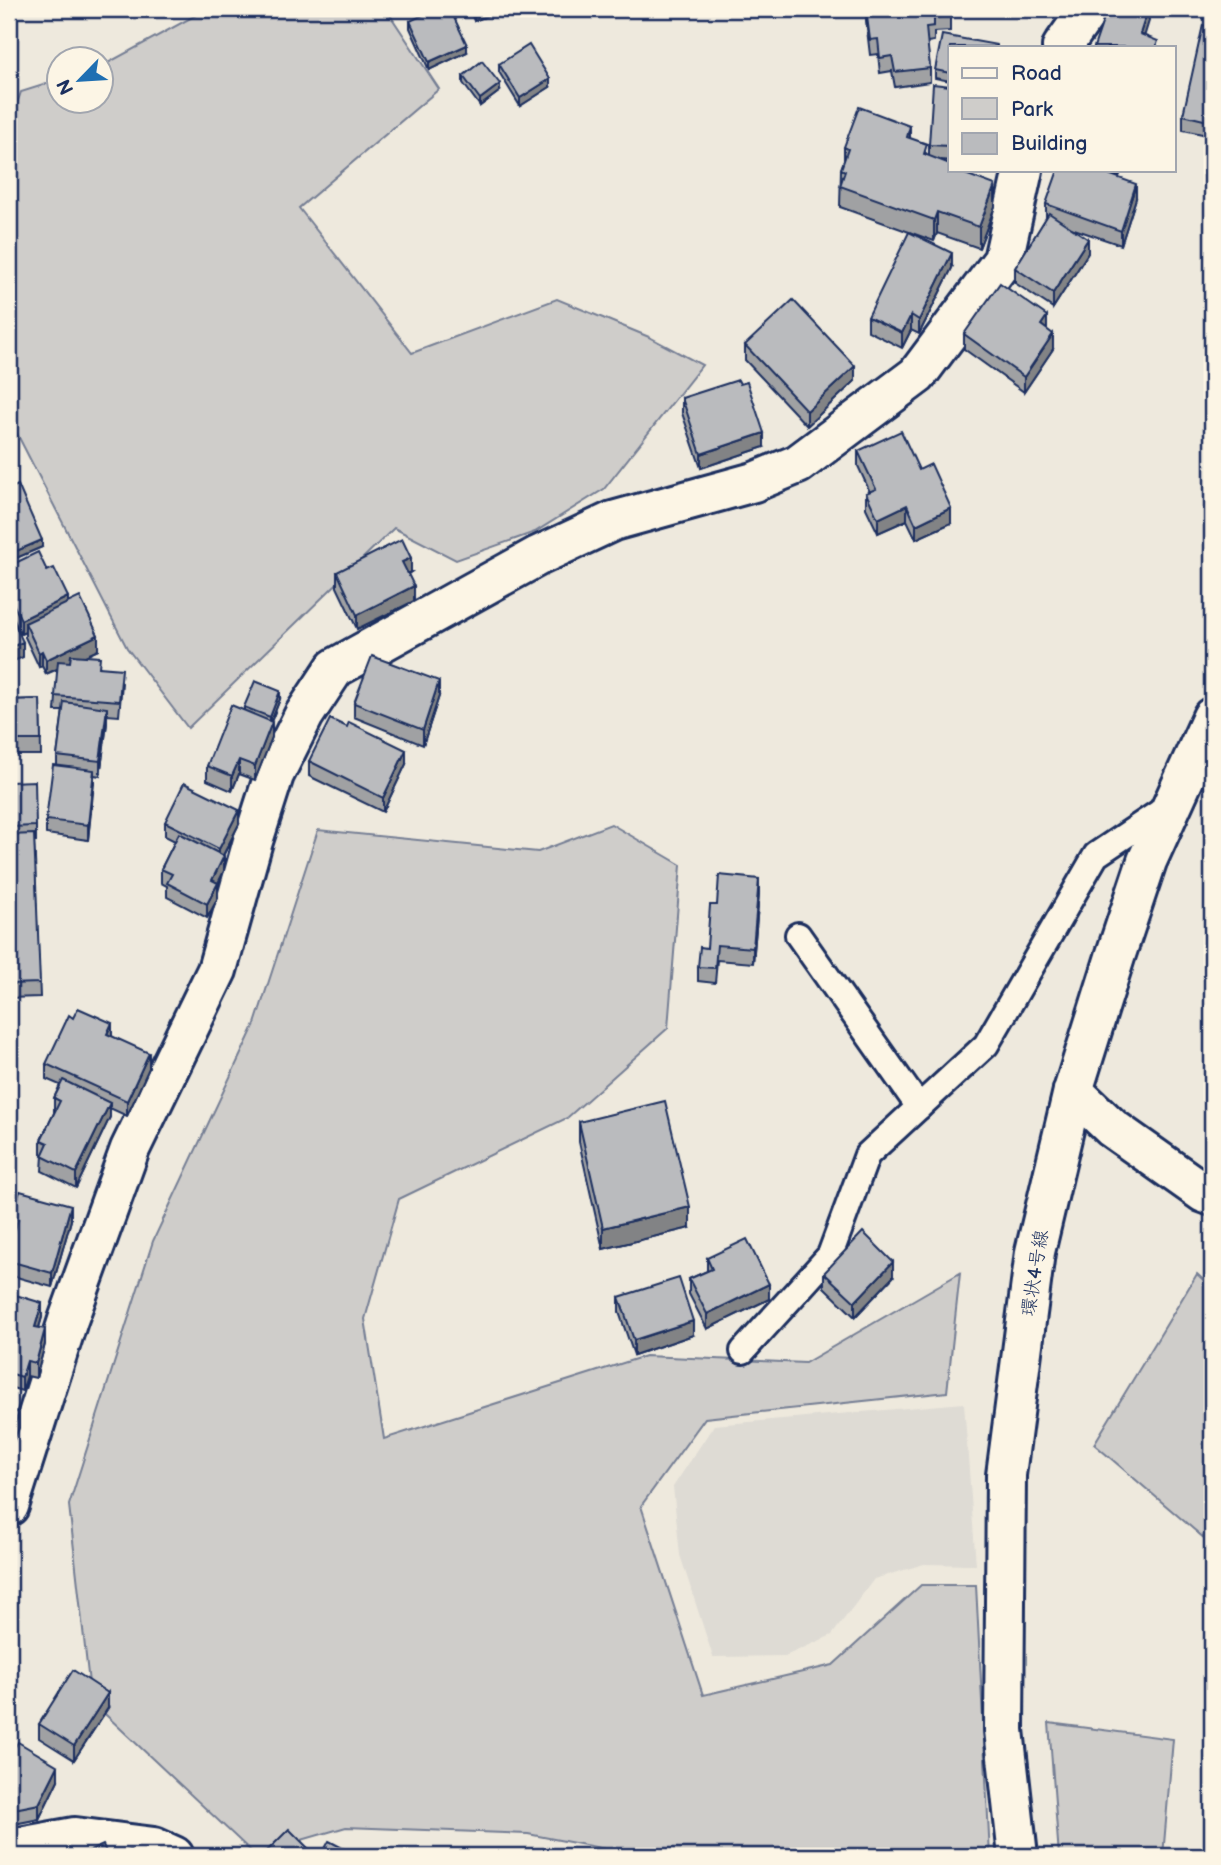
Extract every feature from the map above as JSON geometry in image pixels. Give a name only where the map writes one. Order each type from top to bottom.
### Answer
[{"type":"street","points":[[1063,46],[1089,9]]},
{"type":"street","points":[[9,1506],[68,1320],[130,1149],[216,970],[274,775],[304,715],[335,668],[538,556],[613,521],[754,482],[797,464],[917,376],[1003,260],[1023,172]]},
{"type":"street","name":"環状4号線","points":[[1018,1856],[1004,1730],[1006,1475],[1035,1252],[1073,1091],[1147,861],[1212,717]]},
{"type":"street","points":[[1073,1091],[1112,1128],[1212,1196]]},
{"type":"street","points":[[9,1849],[75,1837],[154,1847],[174,1856]]},
{"type":"lane","points":[[743,1351],[830,1255],[867,1155],[986,1045],[1096,855],[1174,802]]},
{"type":"lane","points":[[798,935],[919,1107]]},
{"type":"shaded area","points":[[964,1403],[976,1565],[924,1564],[874,1579],[832,1635],[785,1656],[713,1657],[680,1555],[673,1487],[714,1425]]},
{"type":"green space","points":[[207,9],[386,9],[439,89],[299,208],[412,353],[557,299],[649,337],[702,365],[604,489],[535,532],[456,560],[394,528],[188,728],[127,648],[9,418],[9,126],[21,92],[46,84],[46,116],[116,116],[116,58]]},
{"type":"green space","points":[[611,824],[681,865],[668,1028],[567,1118],[399,1199],[365,1319],[384,1439],[645,1356],[805,1363],[960,1273],[947,1392],[705,1418],[641,1506],[703,1695],[833,1665],[921,1585],[976,1585],[990,1856],[642,1856],[528,1834],[346,1827],[254,1854],[91,1701],[69,1505],[153,1241],[255,1024],[318,830],[538,852]]},
{"type":"green space","points":[[1197,1274],[1212,1288],[1212,1545],[1094,1444]]},
{"type":"green space","points":[[1049,1723],[1173,1739],[1163,1856],[1059,1856]]},
{"type":"building","points":[[436,9],[450,9],[467,45],[429,62],[410,21]]},
{"type":"building","points":[[866,9],[949,9],[950,16],[934,18],[934,26],[926,27],[930,68],[895,72],[892,56],[880,58],[878,39],[870,40]]},
{"type":"building","points":[[1107,9],[1148,9],[1140,34],[1158,41],[1156,46],[1094,46]]},
{"type":"building","points":[[1203,25],[1212,27],[1212,122],[1183,115]]},
{"type":"building","points":[[942,35],[997,45],[948,46],[948,73],[935,70]]},
{"type":"building","points":[[529,45],[550,79],[520,98],[499,64]]},
{"type":"building","points":[[482,61],[500,84],[480,99],[463,76]]},
{"type":"building","points":[[933,84],[948,86],[948,146],[929,145]]},
{"type":"building","points":[[859,107],[910,126],[907,137],[927,144],[924,154],[948,163],[948,172],[960,172],[995,185],[979,227],[937,212],[934,220],[840,186],[845,171],[841,169],[848,149],[844,147]]},
{"type":"building","points":[[1057,172],[1103,172],[1136,184],[1121,231],[1046,204]]},
{"type":"building","points":[[1049,213],[1088,239],[1053,293],[1015,268]]},
{"type":"building","points":[[909,232],[952,253],[919,320],[911,315],[902,333],[868,317]]},
{"type":"building","points":[[1000,283],[1047,316],[1041,325],[1053,334],[1024,377],[964,334]]},
{"type":"building","points":[[793,300],[855,366],[807,411],[745,345]]},
{"type":"building","points":[[738,380],[740,384],[747,382],[764,433],[701,454],[682,398]]},
{"type":"building","points":[[901,431],[919,470],[931,464],[951,508],[916,525],[907,505],[878,519],[866,493],[876,489],[858,451]]},
{"type":"building","points":[[18,485],[42,540],[14,552],[11,546],[9,547],[9,489]]},
{"type":"building","points":[[402,539],[411,558],[402,562],[414,586],[357,615],[337,572]]},
{"type":"building","points":[[38,552],[47,571],[54,568],[68,597],[21,620],[9,595],[9,585],[14,583],[9,566]]},
{"type":"building","points":[[80,597],[98,635],[46,660],[42,651],[39,653],[25,623]]},
{"type":"building","points":[[9,616],[23,642],[9,648]]},
{"type":"building","points":[[71,655],[100,657],[99,667],[122,669],[119,701],[55,696],[58,661],[70,662]]},
{"type":"building","points":[[372,656],[439,681],[423,730],[354,703]]},
{"type":"building","points":[[255,681],[280,691],[270,717],[244,707]]},
{"type":"building","points":[[40,699],[41,740],[9,740],[9,700]]},
{"type":"building","points":[[64,702],[107,708],[100,761],[57,756]]},
{"type":"building","points":[[231,705],[272,722],[255,766],[239,760],[232,776],[207,766]]},
{"type":"building","points":[[330,719],[347,727],[349,722],[406,750],[383,798],[309,761]]},
{"type":"building","points":[[53,765],[94,770],[88,825],[46,820]]},
{"type":"building","points":[[35,781],[36,826],[9,827],[9,782]]},
{"type":"building","points":[[184,783],[239,810],[219,849],[165,822]]},
{"type":"building","points":[[179,833],[224,856],[212,880],[218,883],[207,904],[167,883],[172,874],[161,869]]},
{"type":"building","points":[[34,834],[40,983],[9,984],[9,835]]},
{"type":"building","points":[[719,875],[759,879],[753,948],[717,945],[715,968],[698,967],[700,947],[707,948],[710,905],[717,905]]},
{"type":"building","points":[[78,1008],[112,1023],[107,1034],[149,1053],[127,1101],[46,1064],[69,1015],[73,1018]]},
{"type":"building","points":[[63,1080],[110,1103],[76,1173],[42,1156],[48,1143],[41,1140],[60,1101],[54,1098]]},
{"type":"building","points":[[665,1101],[690,1207],[603,1228],[579,1122]]},
{"type":"building","points":[[20,1191],[71,1205],[52,1273],[9,1261],[18,1219],[12,1218]]},
{"type":"building","points":[[863,1232],[893,1262],[855,1302],[824,1273]]},
{"type":"building","points":[[747,1239],[769,1284],[707,1314],[689,1279],[712,1269],[707,1258]]},
{"type":"building","points":[[679,1278],[693,1321],[634,1340],[619,1297]]},
{"type":"building","points":[[9,1293],[42,1303],[35,1327],[45,1329],[36,1363],[27,1361],[22,1377],[9,1373]]},
{"type":"building","points":[[9,1409],[19,1413],[9,1437]]},
{"type":"building","points":[[73,1670],[108,1693],[74,1746],[39,1724]]},
{"type":"building","points":[[18,1742],[58,1766],[39,1804],[9,1810],[9,1756]]},
{"type":"building","points":[[289,1829],[311,1851],[306,1856],[263,1855]]},
{"type":"building","points":[[329,1841],[358,1856],[321,1856]]},
{"type":"building","points":[[103,1845],[108,1856],[79,1856]]},
{"type":"building","points":[[130,1850],[133,1856],[116,1856]]}]
